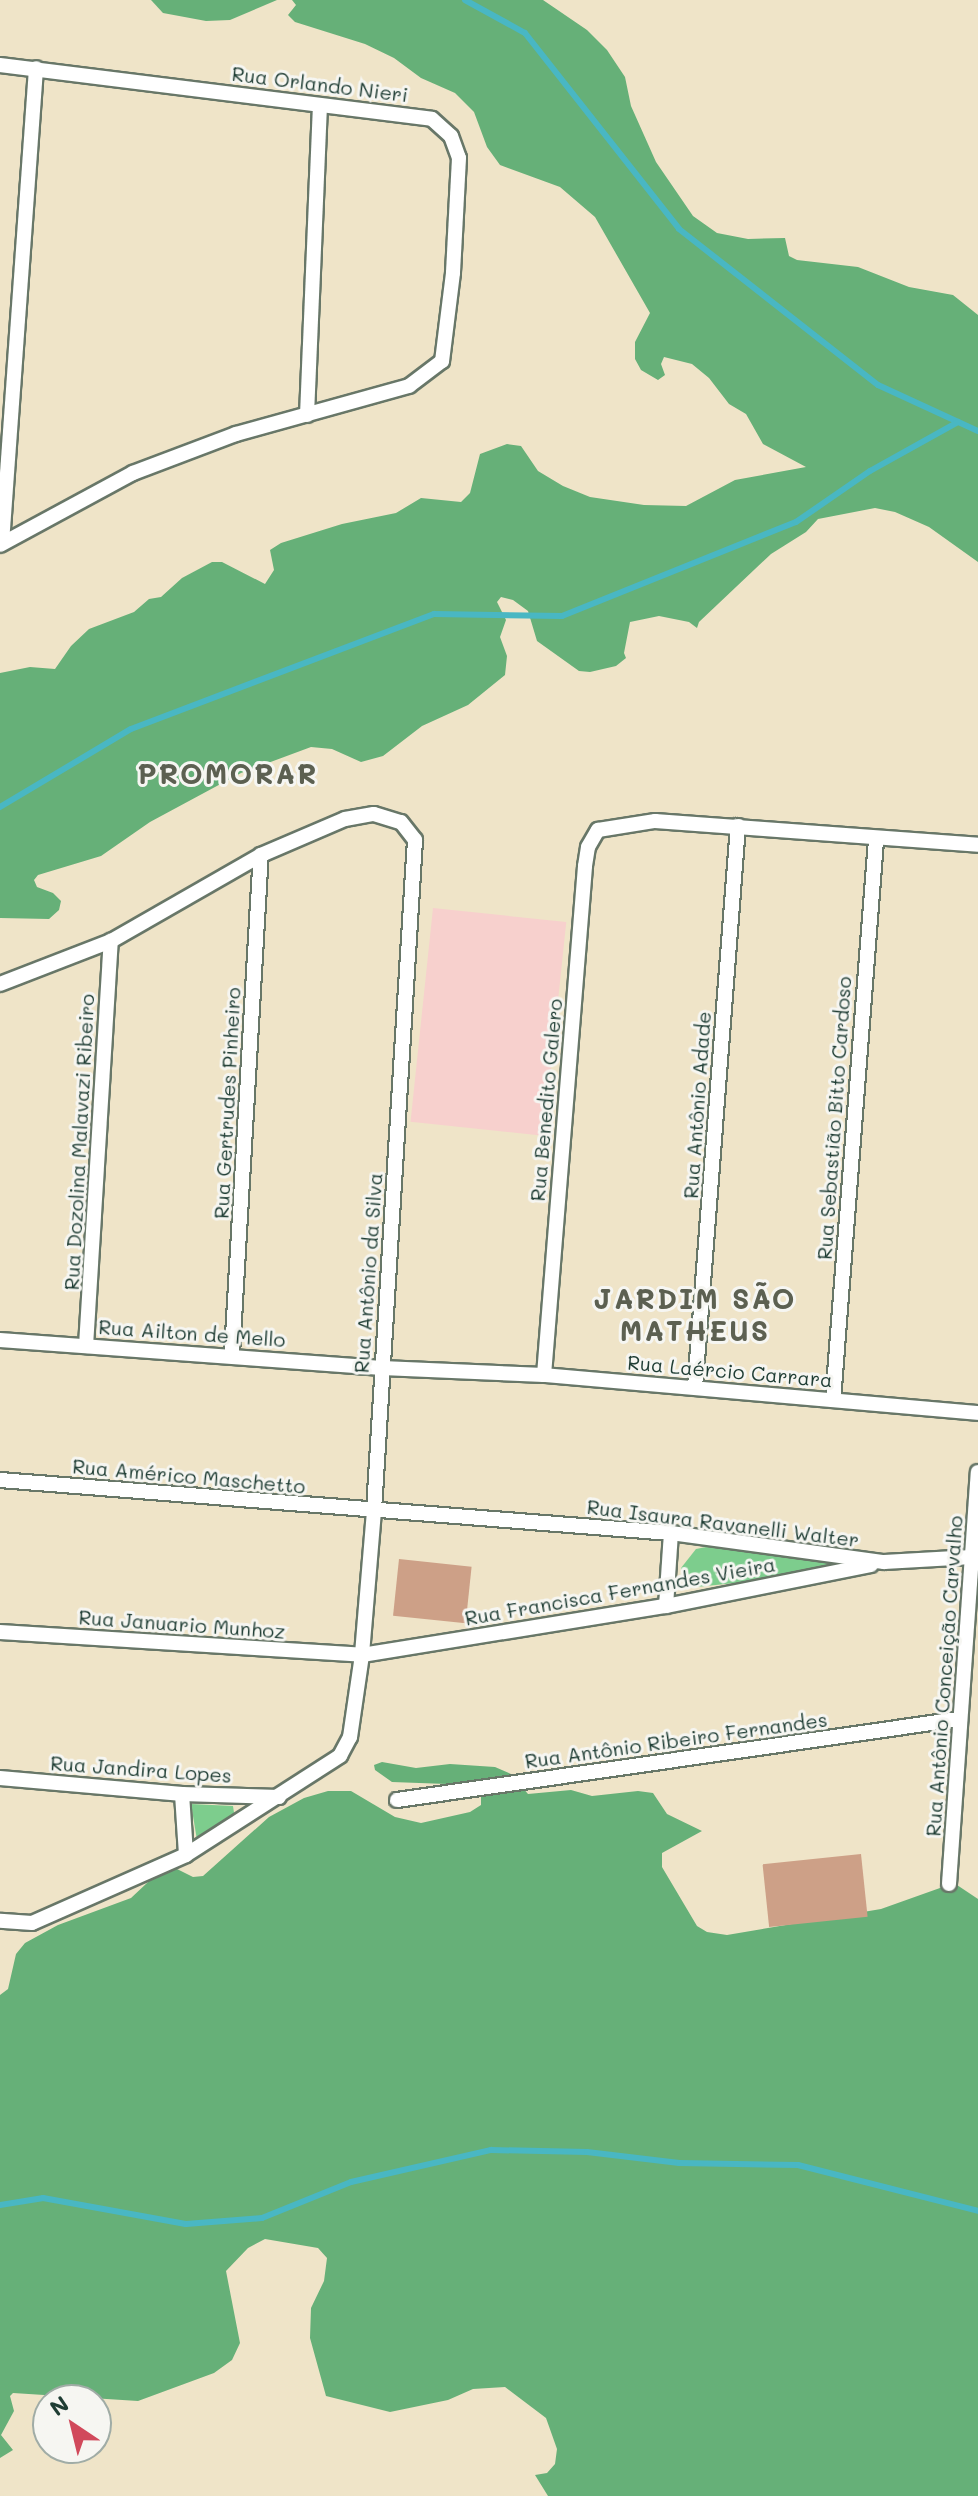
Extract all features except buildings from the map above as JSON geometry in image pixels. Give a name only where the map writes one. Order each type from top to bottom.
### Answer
[{"type":"street","name":"Rua Orlando Nieri","points":[[0,65],[320,106],[366,108],[432,119],[451,136],[459,158],[453,273],[442,361],[409,386],[307,415]]},
{"type":"street","points":[[1,544],[36,68]]},
{"type":"street","points":[[1,544],[133,473],[236,434],[307,415],[320,106]]},
{"type":"street","name":"Rua Antônio da Silva","points":[[261,855],[345,819],[374,814],[401,822],[415,840],[374,1511],[362,1655],[350,1737],[340,1756],[279,1797]]},
{"type":"street","name":"Rua Benedito Galero","points":[[544,1375],[588,847],[598,830],[655,821],[738,826]]},
{"type":"street","points":[[738,826],[876,840],[978,845]]},
{"type":"street","name":"Rua Antônio Adade","points":[[695,1387],[738,826]]},
{"type":"street","name":"Rua Sebastião Bitto Cardoso","points":[[833,1400],[876,840]]},
{"type":"street","points":[[0,984],[111,941],[261,855]]},
{"type":"street","name":"Rua Gertrudes Pinheiro","points":[[232,1354],[261,855]]},
{"type":"street","name":"Rua Dozolina Malavazi Ribeiro","points":[[86,1346],[111,941]]},
{"type":"street","name":"Rua Ailton de Mello","points":[[0,1340],[232,1354],[382,1368]]},
{"type":"street","name":"Rua Laércio Carrara","points":[[382,1368],[544,1375],[978,1413]]},
{"type":"street","name":"Rua Antônio Conceição Carvalho","points":[[949,1884],[978,1472]]},
{"type":"street","name":"Rua Américo Maschetto","points":[[0,1480],[374,1511]]},
{"type":"street","name":"Rua Isaura Ravanelli Walter","points":[[374,1511],[671,1533],[884,1562],[972,1557]]},
{"type":"street","points":[[666,1606],[671,1533]]},
{"type":"street","name":"Rua Francisca Fernandes Vieira","points":[[362,1655],[666,1606],[884,1562]]},
{"type":"street","name":"Rua Januario Munhoz","points":[[0,1632],[362,1655]]},
{"type":"street","name":"Rua Antônio Ribeiro Fernandes","points":[[397,1800],[959,1719]]},
{"type":"street","name":"Rua Jandira Lopes","points":[[0,1778],[182,1794],[279,1797]]},
{"type":"street","points":[[182,1794],[186,1855]]},
{"type":"street","points":[[0,1921],[32,1923],[186,1855],[279,1797]]},
{"type":"shaded area","points":[[433,908],[566,922],[544,1136],[411,1122]]},
{"type":"green space","points":[[151,0],[277,0],[230,20],[206,21],[163,13]]},
{"type":"green space","points":[[292,0],[543,0],[587,30],[607,50],[625,77],[631,106],[656,162],[693,216],[717,233],[748,239],[785,238],[789,256],[797,260],[858,267],[909,287],[953,295],[978,315],[978,562],[929,527],[895,512],[875,508],[818,519],[806,532],[771,554],[699,622],[697,628],[689,622],[659,616],[630,622],[624,653],[626,658],[616,666],[590,672],[579,671],[537,641],[528,611],[513,600],[501,597],[497,602],[506,620],[500,637],[507,656],[505,675],[468,705],[422,726],[383,756],[361,762],[332,749],[311,747],[241,773],[150,822],[101,856],[38,875],[34,880],[37,887],[53,893],[61,901],[59,910],[49,919],[0,918],[0,673],[30,667],[55,669],[71,646],[89,629],[134,612],[149,599],[161,597],[182,578],[212,562],[222,562],[265,584],[274,570],[270,550],[281,543],[342,524],[396,513],[421,498],[461,502],[470,493],[480,454],[507,444],[521,446],[538,471],[563,486],[590,497],[644,505],[686,506],[735,480],[806,467],[763,444],[746,414],[729,404],[709,378],[692,364],[664,357],[661,364],[665,375],[658,380],[641,370],[635,359],[635,342],[650,313],[595,217],[560,187],[500,165],[487,147],[474,112],[455,93],[421,78],[394,58],[365,44],[295,22],[288,15],[296,5]]},
{"type":"green space","points":[[706,1547],[829,1557],[840,1560],[841,1567],[831,1573],[687,1588],[681,1568],[696,1549]]},
{"type":"green space","points":[[382,1762],[416,1768],[450,1764],[495,1767],[511,1774],[528,1794],[571,1790],[592,1796],[638,1791],[653,1793],[667,1814],[702,1831],[662,1853],[662,1867],[697,1926],[707,1932],[727,1935],[881,1909],[954,1883],[978,1899],[978,2496],[548,2496],[535,2475],[547,2473],[555,2464],[557,2449],[546,2418],[505,2387],[473,2389],[448,2400],[390,2412],[326,2396],[310,2338],[311,2308],[324,2281],[327,2258],[318,2248],[265,2239],[248,2248],[226,2271],[240,2343],[232,2360],[214,2373],[138,2401],[112,2399],[112,2384],[32,2384],[32,2394],[13,2393],[10,2396],[14,2411],[1,2435],[13,2450],[0,2458],[0,1995],[8,1989],[16,1954],[25,1943],[58,1925],[131,1898],[163,1868],[175,1868],[193,1877],[203,1876],[269,1817],[304,1798],[328,1791],[351,1791],[395,1817],[421,1823],[470,1812],[481,1805],[481,1794],[474,1785],[392,1782],[375,1770],[374,1765]]},
{"type":"green space","points":[[191,1804],[233,1806],[235,1819],[197,1840]]},
{"type":"waterway","points":[[465,0],[525,33],[679,229],[878,385],[978,431]]},
{"type":"waterway","points":[[0,807],[131,729],[434,614],[562,616],[796,522],[870,471],[958,422]]},
{"type":"waterway","points":[[0,2205],[43,2198],[186,2224],[262,2218],[351,2182],[491,2150],[587,2152],[679,2163],[798,2165],[978,2211]]},
{"type":"district","name":"PROMORAR","points":[[228,773]]},
{"type":"district","name":"JARDIM SÃO MATHEUS","points":[[695,1314]]}]
